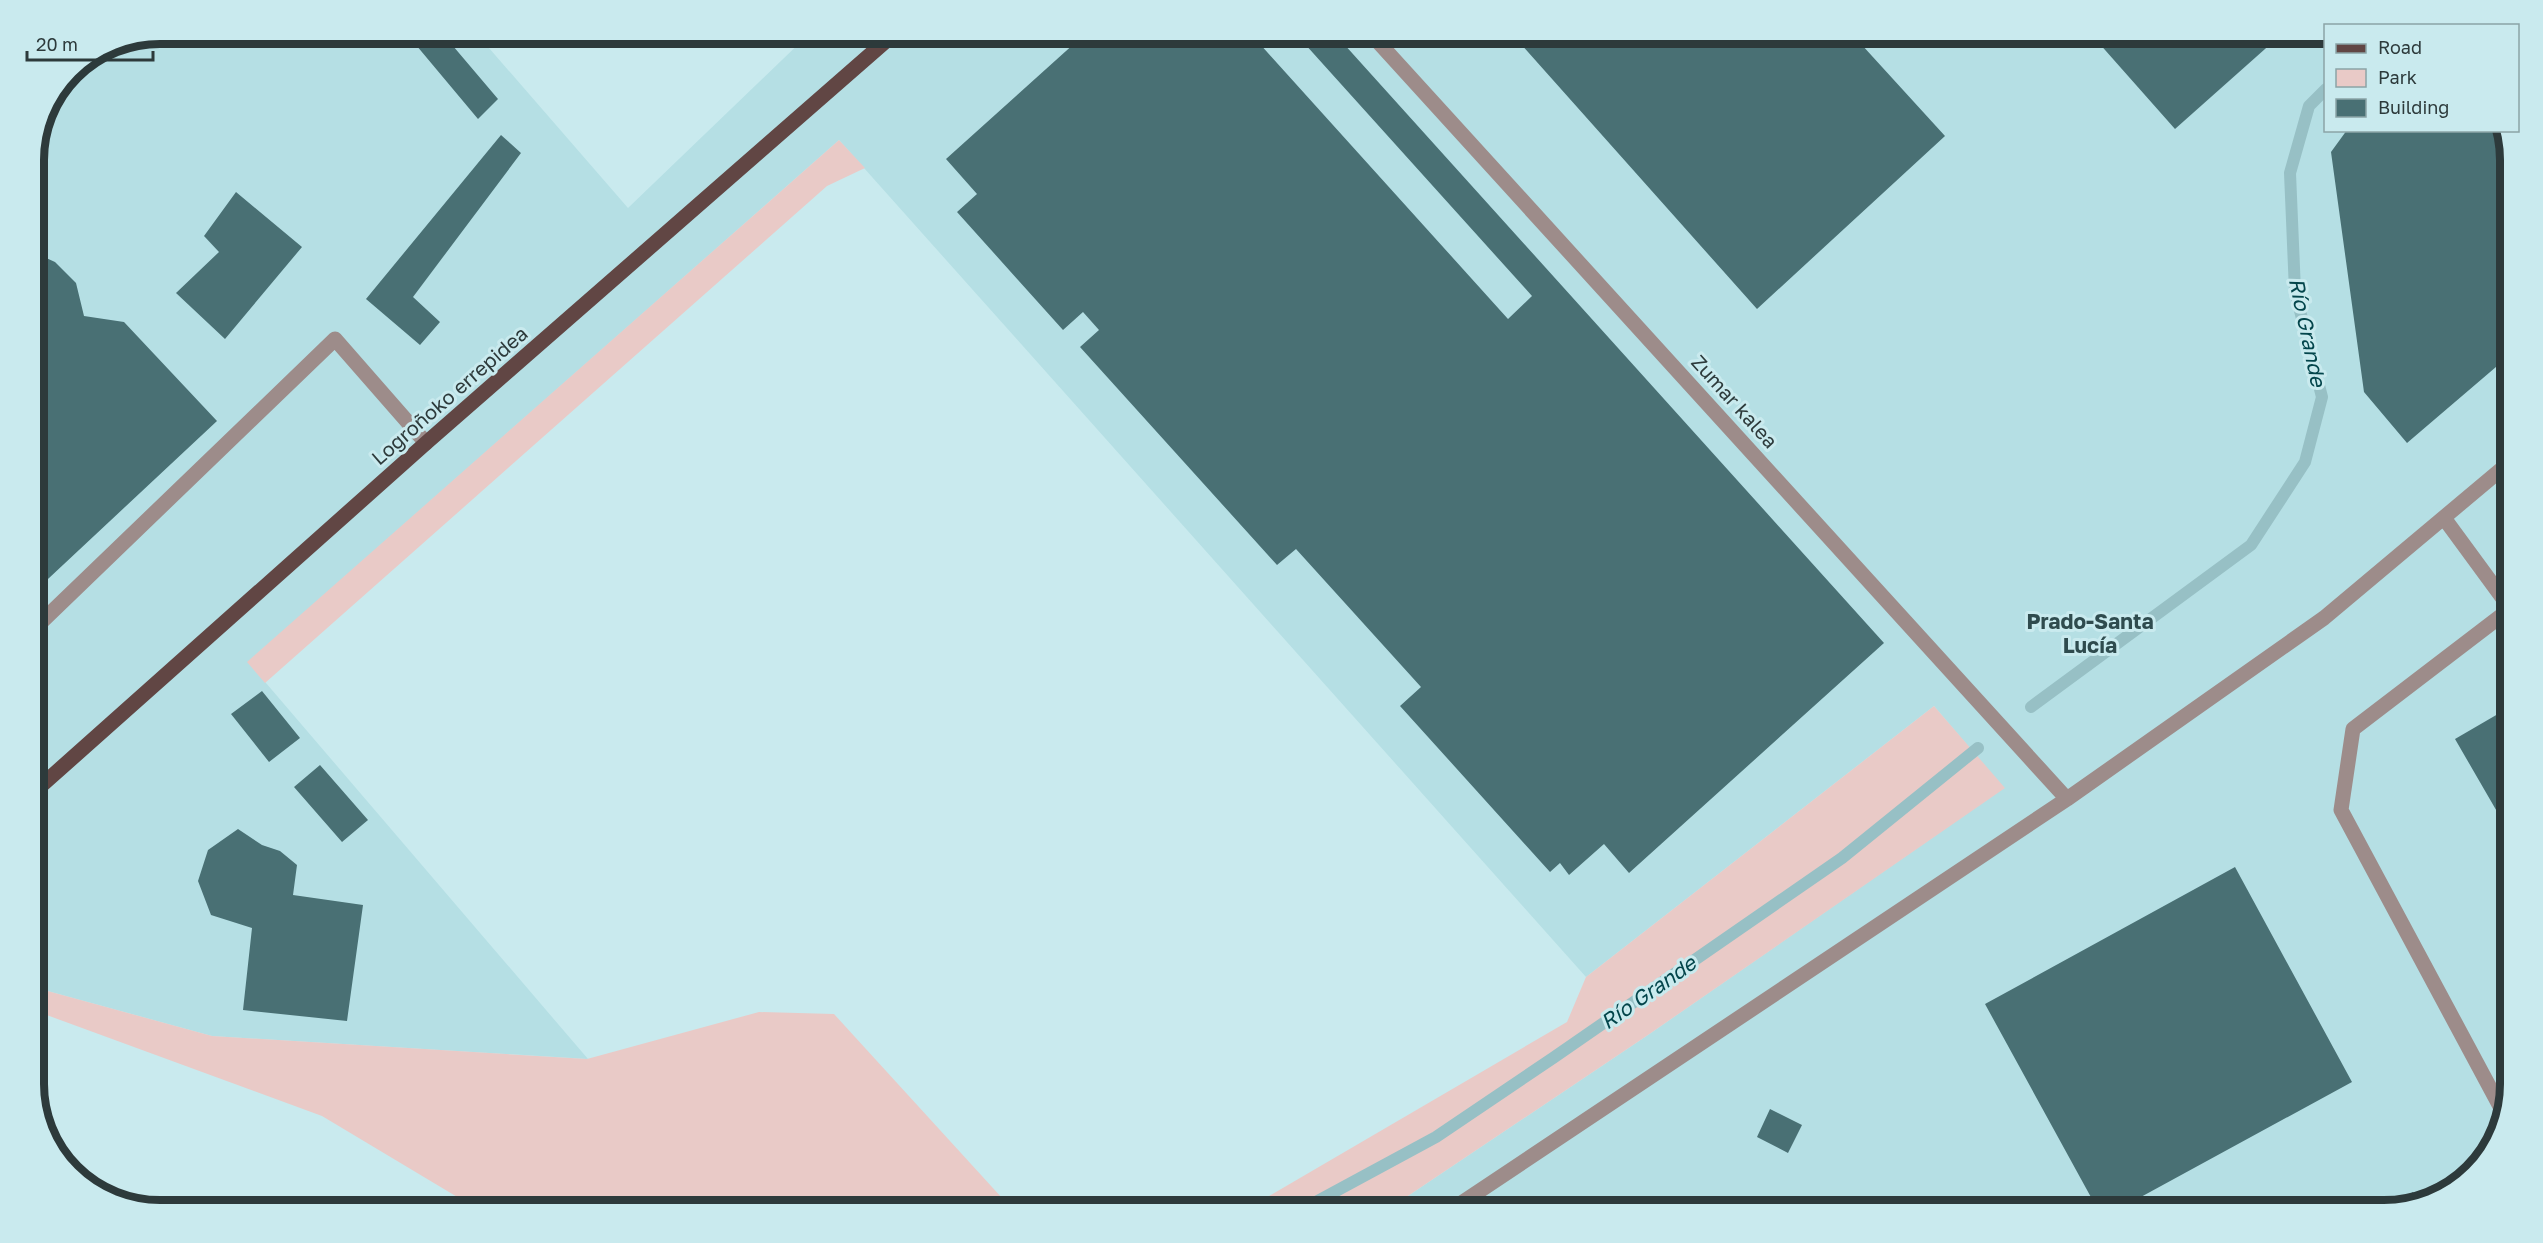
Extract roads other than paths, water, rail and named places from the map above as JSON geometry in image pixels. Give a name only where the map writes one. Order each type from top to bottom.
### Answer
[{"type":"main road","name":"Logroñoko errepidea","points":[[44,783],[426,443],[882,44]]},
{"type":"street","name":"Zumar kalea","points":[[1380,44],[2067,799]]},
{"type":"street","points":[[44,619],[335,339],[426,443]]},
{"type":"street","points":[[1467,1199],[2067,799],[2324,618],[2499,471]]},
{"type":"street","points":[[2444,518],[2499,594]]},
{"type":"street","points":[[2498,1101],[2341,810],[2353,729],[2499,616]]},
{"type":"waterway","name":"Río Grande","points":[[2031,707],[2251,545],[2305,462],[2322,397],[2295,291],[2290,173],[2309,106],[2324,91]]},
{"type":"waterway","name":"Río Grande","points":[[1321,1199],[1436,1137],[1553,1058],[1842,858],[1978,748]]},
{"type":"district","name":"Prado-Santa Lucía","points":[[2090,633]]}]
